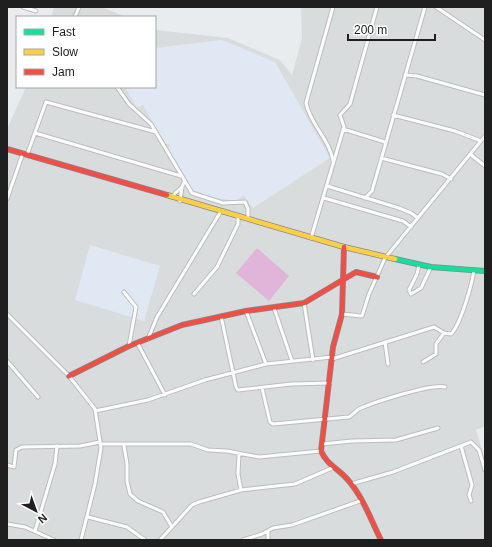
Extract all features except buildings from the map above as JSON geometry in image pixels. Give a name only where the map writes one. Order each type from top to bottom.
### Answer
[{"type":"street","points":[[23,7],[36,11]]},
{"type":"street","points":[[333,7],[306,103],[307,111],[330,150],[333,163]]},
{"type":"street","points":[[311,238],[324,198],[343,129],[344,124],[340,115],[350,104],[377,7]]},
{"type":"street","points":[[365,198],[372,191],[425,7]]},
{"type":"street","points":[[436,7],[485,40]]},
{"type":"street","points":[[405,75],[417,76],[485,95]]},
{"type":"street","points":[[118,88],[129,104],[151,124],[184,182],[194,194],[224,203],[245,202],[248,209],[248,219]]},
{"type":"street","points":[[7,199],[35,133],[46,102],[156,132]]},
{"type":"street","points":[[393,115],[455,131],[481,141]]},
{"type":"street","points":[[343,129],[385,142]]},
{"type":"street","points":[[35,133],[181,176]]},
{"type":"street","points":[[342,314],[362,316],[385,258],[485,136]]},
{"type":"street","points":[[7,149],[180,201],[221,211],[385,258],[431,267],[485,271]]},
{"type":"street","points":[[470,154],[485,166]]},
{"type":"street","points":[[381,158],[442,174],[450,179]]},
{"type":"street","points":[[180,201],[184,182]]},
{"type":"street","points":[[327,186],[407,211],[418,218]]},
{"type":"street","points":[[170,198],[182,187]]},
{"type":"street","points":[[324,198],[403,221],[411,227]]},
{"type":"street","points":[[147,340],[157,317],[221,211]]},
{"type":"street","points":[[194,294],[217,267],[238,224],[238,216]]},
{"type":"street","points":[[344,247],[342,314],[332,358],[326,419],[321,451],[326,462],[344,476],[350,484],[381,540]]},
{"type":"street","points":[[419,265],[417,274],[409,290],[411,294],[421,288],[431,267]]},
{"type":"street","points":[[95,411],[148,400],[205,380],[266,364],[332,358],[434,327],[444,333],[451,334],[457,326],[471,289],[474,270]]},
{"type":"street","points":[[69,376],[104,360],[129,346],[138,344],[182,326],[246,311],[304,303],[356,272],[377,277]]},
{"type":"street","points":[[124,292],[136,307],[129,346]]},
{"type":"street","points":[[304,303],[313,360]]},
{"type":"street","points":[[274,308],[292,361]]},
{"type":"street","points":[[246,311],[266,364]]},
{"type":"street","points":[[7,314],[69,376],[89,400],[95,411],[100,443],[96,484],[81,540]]},
{"type":"street","points":[[221,316],[236,387],[238,390],[290,384],[330,383]]},
{"type":"street","points":[[423,362],[436,354],[436,344],[444,333]]},
{"type":"street","points":[[385,342],[388,364]]},
{"type":"street","points":[[138,344],[165,395]]},
{"type":"street","points":[[7,361],[38,397]]},
{"type":"street","points":[[262,388],[271,424],[349,417],[358,409],[370,404],[431,386],[445,387]]},
{"type":"street","points":[[322,444],[352,441],[396,440],[438,428]]},
{"type":"street","points":[[350,484],[394,472],[474,442],[479,450],[485,470]]},
{"type":"street","points":[[7,465],[14,467],[16,450],[31,446],[80,446],[100,443],[124,446],[191,444],[208,450],[266,457],[321,451]]},
{"type":"street","points":[[35,531],[55,464],[57,446]]},
{"type":"street","points":[[124,446],[127,464],[126,481],[130,494],[138,501],[163,512],[172,527]]},
{"type":"street","points":[[460,446],[472,485],[470,495],[471,501]]},
{"type":"street","points":[[239,453],[238,474],[241,490]]},
{"type":"street","points":[[160,540],[192,505],[241,490],[278,488],[296,484],[332,468]]},
{"type":"street","points":[[243,540],[273,528],[292,525],[360,500]]},
{"type":"street","points":[[88,517],[127,527],[145,540]]},
{"type":"street","points":[[7,524],[25,527],[54,540]]},
{"type":"street","points":[[268,531],[268,540]]},
{"type":"shaded area","points":[[54,7],[101,7],[124,16],[51,16]]},
{"type":"shaded area","points":[[301,7],[485,7],[485,426],[476,430],[485,459],[485,540],[7,540],[7,129],[26,88],[156,88],[156,30],[228,38],[280,60],[292,75],[302,38]]},
{"type":"shaded area","points":[[222,40],[275,62],[330,158],[253,208],[244,195],[235,201],[205,196],[192,190],[168,150],[170,145],[165,143],[143,105],[137,108],[126,88],[156,88],[156,48]]},
{"type":"shaded area","points":[[90,245],[160,266],[144,321],[75,300]]},
{"type":"shaded area","points":[[257,248],[289,276],[269,301],[236,273]]},
{"type":"traffic: fast","points":[[395,259],[431,267],[485,271]]},
{"type":"traffic: slow","points":[[167,195],[344,247],[395,259]]},
{"type":"traffic: jam","points":[[7,149],[167,195]]},
{"type":"traffic: jam","points":[[344,247],[342,314],[333,347],[321,451],[326,460],[345,476],[353,487],[362,501],[381,540]]},
{"type":"traffic: jam","points":[[69,376],[129,346],[182,325],[246,311],[304,303],[356,272],[377,277]]}]
